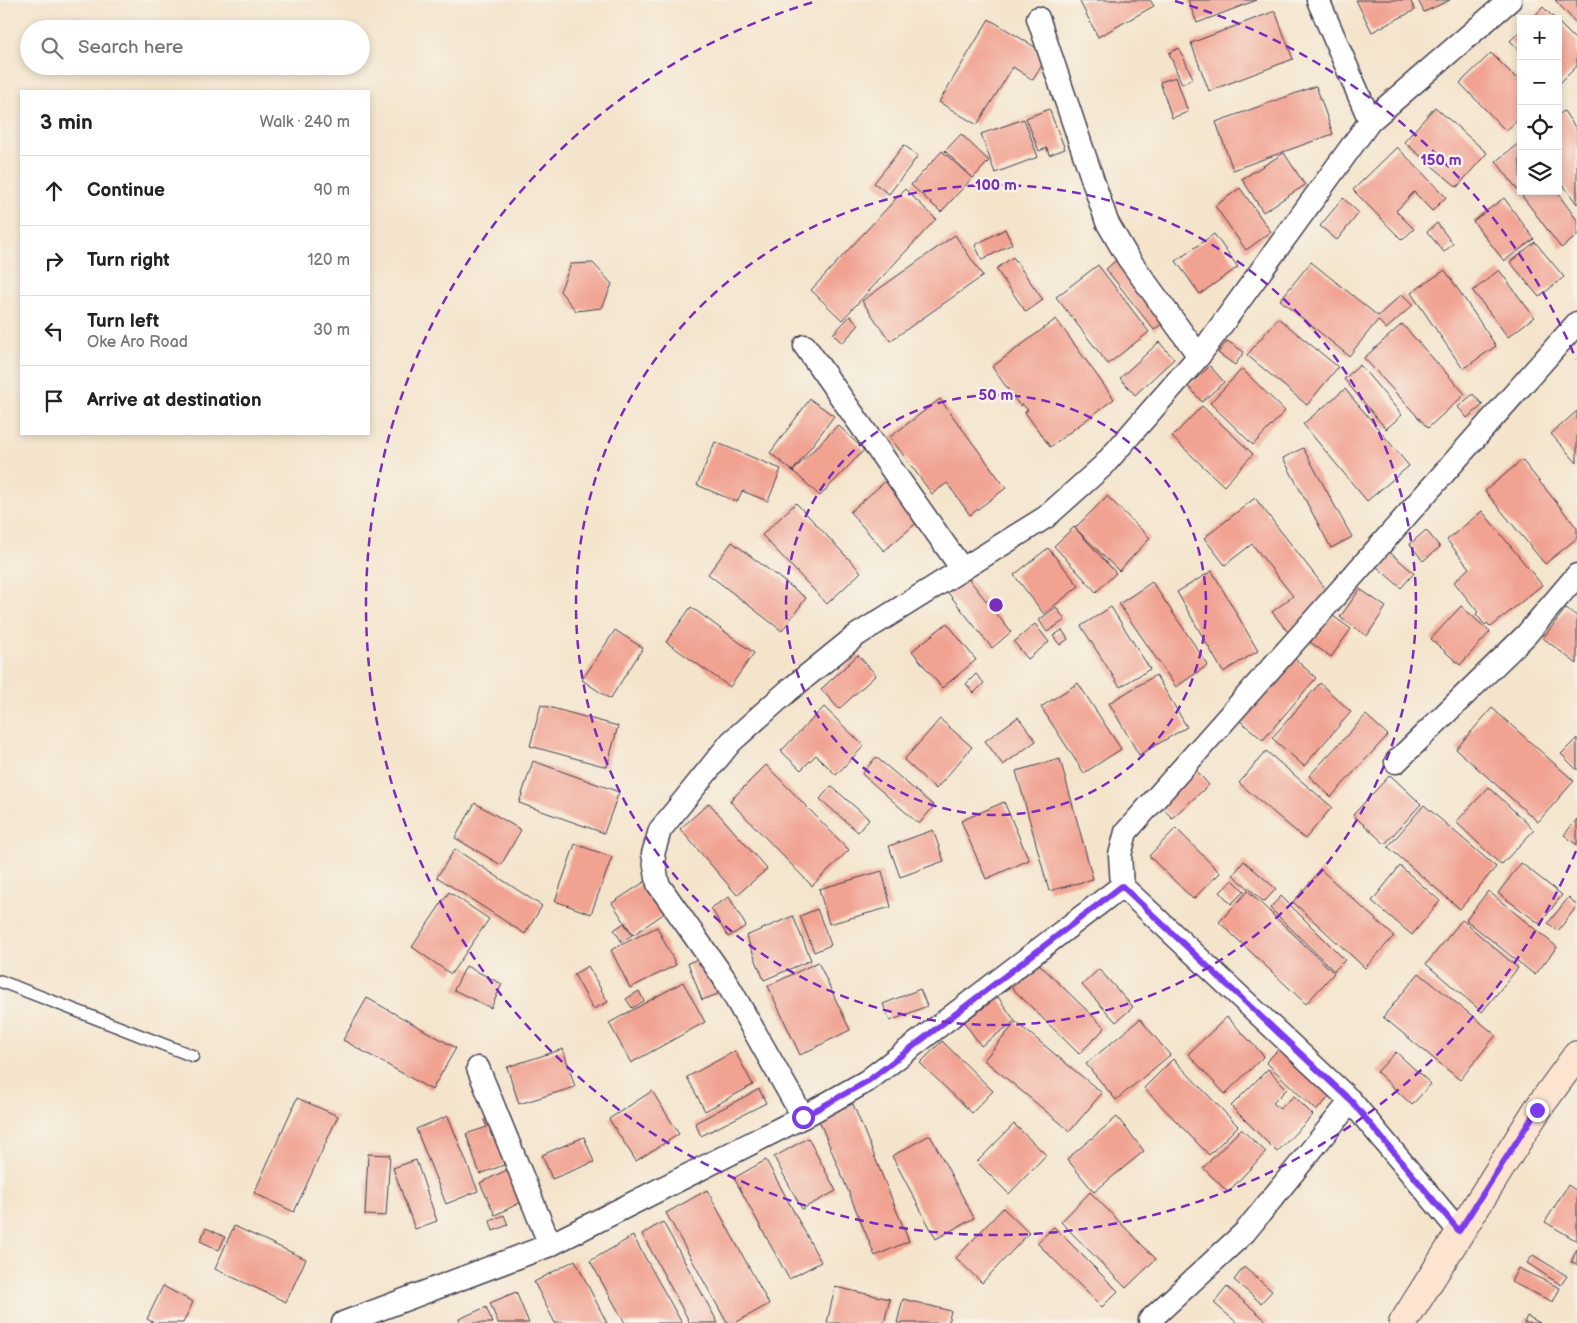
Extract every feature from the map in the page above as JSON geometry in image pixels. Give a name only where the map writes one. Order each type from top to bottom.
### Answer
[{"type":"main road","points":[[1403,1323],[1459,1231],[1537,1110],[1577,1055]]},
{"type":"street","points":[[1318,0],[1370,121]]},
{"type":"street","points":[[803,1117],[724,978],[658,884],[653,854],[660,830],[731,742],[788,691],[857,635],[1046,517],[1103,466],[1199,356],[1370,121],[1510,0]]},
{"type":"street","points":[[1038,18],[1107,222],[1128,258],[1199,356]]},
{"type":"street","points":[[1459,1231],[1352,1102],[1122,886],[1120,855],[1126,832],[1576,327]]},
{"type":"street","points":[[805,346],[962,569]]},
{"type":"street","points":[[1396,762],[1526,635],[1577,575]]},
{"type":"street","points":[[343,1323],[550,1245],[803,1117],[868,1081],[1122,886]]},
{"type":"street","points":[[478,1068],[550,1245]]},
{"type":"street","points":[[1150,1320],[1245,1232],[1352,1102]]},
{"type":"lane","points":[[0,981],[193,1056]]},
{"type":"building","points":[[1084,0],[1150,0],[1154,6],[1098,37],[1080,2]]},
{"type":"building","points":[[1188,0],[1257,0],[1197,23]]},
{"type":"building","points":[[1356,0],[1410,0],[1415,10],[1372,32]]},
{"type":"building","points":[[1418,0],[1450,0],[1424,12]]},
{"type":"building","points":[[1555,0],[1577,0],[1577,24]]},
{"type":"building","points":[[1543,7],[1551,15],[1536,15]]},
{"type":"building","points":[[1275,11],[1293,59],[1209,91],[1191,43]]},
{"type":"building","points":[[989,19],[1048,55],[1033,80],[1013,67],[977,125],[939,102]]},
{"type":"building","points":[[1562,26],[1577,41],[1577,66],[1562,81]]},
{"type":"building","points":[[1517,34],[1517,47],[1510,41]]},
{"type":"building","points":[[1179,48],[1193,78],[1182,84],[1169,53]]},
{"type":"building","points":[[1491,53],[1517,79],[1517,121],[1506,131],[1460,83]]},
{"type":"building","points":[[1176,77],[1188,112],[1172,118],[1160,82]]},
{"type":"building","points":[[1316,86],[1333,134],[1233,170],[1216,122]]},
{"type":"building","points":[[1435,107],[1487,153],[1457,187],[1404,142]]},
{"type":"building","points":[[1049,109],[1065,149],[1049,155],[1047,148],[1039,151],[1026,118]]},
{"type":"building","points":[[1564,111],[1577,130],[1577,204],[1562,183],[1562,112]]},
{"type":"building","points":[[1024,119],[1038,157],[995,173],[981,134]]},
{"type":"building","points":[[961,134],[989,161],[973,178],[945,151]]},
{"type":"building","points":[[904,145],[918,156],[889,194],[874,183]]},
{"type":"building","points":[[1517,145],[1517,189],[1496,161]]},
{"type":"building","points":[[1397,147],[1446,197],[1432,211],[1414,192],[1396,211],[1414,229],[1402,240],[1353,190]]},
{"type":"building","points":[[942,151],[972,178],[941,212],[911,185]]},
{"type":"building","points":[[1284,153],[1305,185],[1263,212],[1242,179]]},
{"type":"building","points":[[1240,188],[1271,232],[1246,250],[1215,206]]},
{"type":"building","points":[[905,189],[936,219],[842,320],[811,290]]},
{"type":"building","points":[[1521,195],[1559,195],[1577,220],[1577,236],[1561,248]]},
{"type":"building","points":[[1343,198],[1359,213],[1337,240],[1320,226]]},
{"type":"building","points":[[1504,198],[1534,239],[1504,261],[1473,221]]},
{"type":"building","points":[[1437,223],[1453,244],[1444,252],[1427,232]]},
{"type":"building","points":[[1005,229],[1012,244],[982,260],[975,245]]},
{"type":"building","points":[[1214,234],[1238,267],[1200,294],[1176,261]]},
{"type":"building","points":[[955,235],[983,276],[890,341],[862,301]]},
{"type":"building","points":[[1535,242],[1564,277],[1539,297],[1510,262]]},
{"type":"building","points":[[1013,257],[1043,300],[1026,312],[996,269]]},
{"type":"building","points":[[1120,257],[1168,319],[1154,330],[1106,269]]},
{"type":"building","points":[[1311,262],[1378,316],[1402,294],[1413,305],[1386,329],[1378,320],[1349,356],[1280,300]]},
{"type":"building","points":[[593,263],[612,284],[602,308],[576,311],[560,291],[571,264]]},
{"type":"building","points":[[1098,265],[1149,332],[1108,364],[1056,297]]},
{"type":"building","points":[[1445,270],[1496,346],[1463,369],[1411,293]]},
{"type":"building","points":[[1499,270],[1534,317],[1508,337],[1473,291]]},
{"type":"building","points":[[850,316],[859,325],[842,343],[833,334]]},
{"type":"building","points":[[1278,318],[1338,367],[1307,405],[1247,355]]},
{"type":"building","points":[[1056,319],[1114,399],[1050,447],[1025,412],[1028,410],[1022,404],[1020,406],[992,367]]},
{"type":"building","points":[[1402,324],[1465,394],[1428,428],[1364,358]]},
{"type":"building","points":[[1227,341],[1244,352],[1235,365],[1218,353]]},
{"type":"building","points":[[1159,342],[1174,359],[1135,395],[1120,378]]},
{"type":"building","points":[[1360,365],[1402,415],[1386,429],[1344,379]]},
{"type":"building","points":[[1210,366],[1224,382],[1202,402],[1188,386]]},
{"type":"building","points":[[1242,369],[1285,411],[1253,445],[1210,403]]},
{"type":"building","points":[[1345,389],[1409,466],[1367,501],[1303,424]]},
{"type":"building","points":[[1473,394],[1483,405],[1467,418],[1458,407]]},
{"type":"building","points":[[810,399],[834,416],[793,471],[770,453]]},
{"type":"building","points":[[940,399],[1006,488],[970,515],[947,483],[932,494],[890,437]]},
{"type":"building","points":[[1202,406],[1253,454],[1224,486],[1172,437]]},
{"type":"building","points":[[1577,411],[1577,463],[1551,434]]},
{"type":"building","points":[[838,425],[864,450],[820,496],[793,471]]},
{"type":"building","points":[[715,442],[781,469],[768,501],[742,491],[737,502],[697,485]]},
{"type":"building","points":[[1303,448],[1352,537],[1331,548],[1283,458]]},
{"type":"building","points":[[1522,460],[1577,528],[1577,538],[1545,564],[1485,491]]},
{"type":"building","points":[[887,480],[921,519],[884,551],[850,512]]},
{"type":"building","points":[[1107,496],[1150,538],[1119,571],[1075,528]]},
{"type":"building","points":[[1255,498],[1332,597],[1288,632],[1272,612],[1293,596],[1252,544],[1225,565],[1204,538]]},
{"type":"building","points":[[796,503],[861,572],[827,604],[762,535]]},
{"type":"building","points":[[1482,511],[1542,585],[1491,627],[1487,623],[1485,625],[1476,614],[1478,612],[1454,582],[1469,568],[1447,540]]},
{"type":"building","points":[[1074,527],[1116,573],[1096,592],[1054,546]]},
{"type":"building","points":[[1426,530],[1440,547],[1423,561],[1410,544]]},
{"type":"building","points":[[732,542],[806,598],[782,631],[708,574]]},
{"type":"building","points":[[1048,548],[1079,586],[1044,614],[1014,575]]},
{"type":"building","points":[[1388,551],[1414,573],[1401,588],[1376,566]]},
{"type":"building","points":[[1212,571],[1258,651],[1223,672],[1177,592]]},
{"type":"building","points":[[964,573],[1011,632],[992,648],[945,589]]},
{"type":"building","points":[[1152,582],[1208,665],[1176,687],[1119,604]]},
{"type":"building","points":[[1360,589],[1386,607],[1367,636],[1340,617]]},
{"type":"building","points":[[1461,606],[1490,632],[1460,665],[1431,639]]},
{"type":"building","points":[[691,607],[754,653],[730,687],[666,642]]},
{"type":"building","points":[[1056,607],[1065,620],[1047,632],[1039,620]]},
{"type":"building","points":[[1111,607],[1150,669],[1120,687],[1081,626]]},
{"type":"building","points":[[1566,608],[1577,616],[1577,664],[1543,638]]},
{"type":"building","points":[[1330,614],[1351,629],[1331,657],[1310,642]]},
{"type":"building","points":[[947,623],[976,660],[942,688],[912,651]]},
{"type":"building","points":[[1035,624],[1049,642],[1028,659],[1014,642]]},
{"type":"building","points":[[615,630],[643,648],[610,699],[582,680]]},
{"type":"building","points":[[1062,630],[1068,639],[1060,645],[1053,636]]},
{"type":"building","points":[[858,655],[876,675],[839,709],[821,689]]},
{"type":"building","points":[[1293,657],[1316,678],[1263,740],[1239,720]]},
{"type":"building","points":[[976,674],[984,683],[974,693],[966,684]]},
{"type":"building","points":[[1156,675],[1187,727],[1139,755],[1109,703]]},
{"type":"building","points":[[1078,683],[1121,749],[1084,773],[1041,707]]},
{"type":"building","points":[[1320,683],[1351,712],[1304,766],[1272,738]]},
{"type":"building","points":[[541,705],[618,726],[607,767],[530,746]]},
{"type":"building","points":[[824,707],[864,746],[836,775],[816,755],[801,770],[781,751]]},
{"type":"building","points":[[1492,708],[1574,781],[1538,822],[1456,749]]},
{"type":"building","points":[[1366,715],[1388,735],[1331,797],[1309,776]]},
{"type":"building","points":[[1018,717],[1036,741],[1003,765],[985,741]]},
{"type":"building","points":[[940,719],[972,747],[936,789],[904,760]]},
{"type":"building","points":[[1577,738],[1577,770],[1561,754]]},
{"type":"building","points":[[1266,751],[1332,807],[1305,839],[1239,783]]},
{"type":"building","points":[[876,757],[934,806],[919,824],[862,774]]},
{"type":"building","points":[[1060,759],[1093,879],[1049,891],[1016,771]]},
{"type":"building","points":[[533,761],[619,792],[604,833],[519,803]]},
{"type":"building","points":[[766,765],[849,850],[812,886],[730,801]]},
{"type":"building","points":[[1195,769],[1209,785],[1172,818],[1158,803]]},
{"type":"building","points":[[1390,775],[1421,804],[1385,844],[1353,815]]},
{"type":"building","points":[[831,786],[869,819],[858,832],[820,799]]},
{"type":"building","points":[[1489,787],[1534,830],[1501,865],[1456,822]]},
{"type":"building","points":[[1004,802],[1029,860],[986,879],[961,821]]},
{"type":"building","points":[[475,803],[521,830],[501,865],[455,838]]},
{"type":"building","points":[[709,803],[767,869],[737,895],[680,829]]},
{"type":"building","points":[[1424,805],[1496,867],[1460,909],[1388,847]]},
{"type":"building","points":[[1577,819],[1577,845],[1564,835]]},
{"type":"building","points":[[1176,828],[1220,873],[1193,899],[1149,856]]},
{"type":"building","points":[[933,830],[944,861],[900,877],[889,846]]},
{"type":"building","points":[[575,844],[612,857],[591,914],[555,901]]},
{"type":"building","points":[[455,849],[542,906],[525,934],[437,877]]},
{"type":"building","points":[[1244,861],[1276,889],[1264,902],[1233,875]]},
{"type":"building","points":[[1521,863],[1562,895],[1540,924],[1498,893]]},
{"type":"building","points":[[1400,866],[1440,901],[1412,935],[1372,901]]},
{"type":"building","points":[[1321,870],[1394,936],[1365,968],[1293,902]]},
{"type":"building","points":[[882,871],[891,907],[829,924],[819,889]]},
{"type":"building","points":[[1233,880],[1244,891],[1231,904],[1220,892]]},
{"type":"building","points":[[646,881],[666,912],[633,935],[612,903]]},
{"type":"building","points":[[1248,891],[1334,973],[1306,1004],[1219,922]]},
{"type":"building","points":[[1488,891],[1557,947],[1535,975],[1466,920]]},
{"type":"building","points":[[449,892],[489,919],[451,974],[412,947]]},
{"type":"building","points":[[1281,896],[1345,960],[1334,971],[1270,908]]},
{"type":"building","points":[[729,897],[746,926],[728,937],[711,908]]},
{"type":"building","points":[[1569,897],[1577,906],[1558,931],[1548,923]]},
{"type":"building","points":[[817,909],[831,945],[814,952],[800,916]]},
{"type":"building","points":[[793,916],[811,960],[764,980],[746,936]]},
{"type":"building","points":[[1462,920],[1518,968],[1482,1012],[1426,964]]},
{"type":"building","points":[[624,923],[632,935],[622,942],[614,930]]},
{"type":"building","points":[[657,927],[676,965],[630,988],[611,950]]},
{"type":"building","points":[[703,957],[718,994],[702,1000],[688,963]]},
{"type":"building","points":[[818,962],[850,1030],[800,1055],[768,986]]},
{"type":"building","points":[[1037,962],[1105,1028],[1079,1054],[1012,988]]},
{"type":"building","points":[[466,966],[502,984],[491,1008],[454,990]]},
{"type":"building","points":[[588,966],[608,1002],[593,1009],[574,974]]},
{"type":"building","points":[[1099,969],[1133,1007],[1116,1022],[1082,985]]},
{"type":"building","points":[[1419,973],[1496,1035],[1460,1080],[1383,1017]]},
{"type":"building","points":[[683,982],[705,1022],[631,1063],[609,1023]]},
{"type":"building","points":[[920,989],[927,1006],[890,1021],[883,1004]]},
{"type":"building","points":[[639,991],[644,1001],[632,1008],[626,999]]},
{"type":"building","points":[[998,997],[1015,1021],[981,1046],[964,1022]]},
{"type":"building","points":[[367,998],[456,1048],[432,1090],[343,1040]]},
{"type":"building","points":[[1227,1017],[1264,1056],[1225,1094],[1188,1054]]},
{"type":"building","points":[[1140,1019],[1170,1055],[1116,1100],[1086,1064]]},
{"type":"building","points":[[1016,1022],[1102,1093],[1070,1131],[984,1060]]},
{"type":"building","points":[[942,1041],[993,1091],[972,1113],[920,1063]]},
{"type":"building","points":[[1283,1045],[1332,1094],[1316,1111],[1266,1062]]},
{"type":"building","points":[[563,1049],[575,1087],[519,1104],[507,1067]]},
{"type":"building","points":[[735,1051],[753,1085],[705,1111],[687,1077]]},
{"type":"building","points":[[1396,1052],[1431,1084],[1412,1105],[1377,1072]]},
{"type":"building","points":[[1173,1059],[1238,1126],[1209,1155],[1144,1088]]},
{"type":"building","points":[[1268,1069],[1287,1089],[1273,1103],[1280,1109],[1294,1096],[1313,1115],[1277,1152],[1231,1106]]},
{"type":"building","points":[[759,1089],[766,1103],[701,1136],[695,1123]]},
{"type":"building","points":[[652,1091],[679,1134],[636,1161],[609,1119]]},
{"type":"building","points":[[297,1098],[338,1116],[294,1212],[254,1193]]},
{"type":"building","points":[[853,1104],[909,1241],[875,1256],[818,1118]]},
{"type":"building","points":[[448,1116],[478,1191],[446,1204],[416,1129]]},
{"type":"building","points":[[497,1116],[502,1127],[490,1132],[492,1137],[508,1131],[511,1158],[503,1161],[504,1165],[480,1174],[466,1134],[487,1127],[484,1120]]},
{"type":"building","points":[[1117,1117],[1144,1151],[1094,1192],[1067,1159]]},
{"type":"building","points":[[1014,1124],[1046,1155],[1009,1194],[977,1162]]},
{"type":"building","points":[[1241,1129],[1266,1152],[1228,1192],[1203,1168]]},
{"type":"building","points":[[930,1135],[974,1218],[936,1239],[892,1156]]},
{"type":"building","points":[[584,1137],[594,1162],[552,1179],[542,1155]]},
{"type":"building","points":[[808,1138],[836,1191],[802,1209],[774,1157]]},
{"type":"building","points":[[368,1154],[390,1155],[386,1216],[365,1215]]},
{"type":"building","points":[[416,1160],[437,1221],[415,1229],[393,1168]]},
{"type":"building","points":[[766,1160],[821,1262],[789,1279],[734,1178]]},
{"type":"building","points":[[517,1165],[532,1197],[495,1215],[480,1183]]},
{"type":"building","points":[[1568,1185],[1577,1191],[1577,1241],[1545,1222]]},
{"type":"building","points":[[707,1190],[769,1304],[735,1323],[727,1323],[666,1213]]},
{"type":"building","points":[[1090,1192],[1156,1259],[1126,1288],[1061,1222]]},
{"type":"building","points":[[1003,1208],[1029,1233],[982,1283],[956,1258]]},
{"type":"building","points":[[504,1215],[508,1225],[493,1231],[490,1221]]},
{"type":"building","points":[[663,1222],[718,1323],[690,1323],[642,1234]]},
{"type":"building","points":[[234,1226],[306,1259],[286,1302],[215,1269]]},
{"type":"building","points":[[1054,1227],[1118,1291],[1102,1307],[1037,1243]]},
{"type":"building","points":[[206,1228],[225,1237],[219,1250],[200,1241]]},
{"type":"building","points":[[633,1236],[682,1323],[625,1323],[590,1261]]},
{"type":"building","points":[[1577,1249],[1577,1265],[1571,1262]]},
{"type":"building","points":[[1533,1255],[1567,1276],[1561,1285],[1527,1263]]},
{"type":"building","points":[[575,1260],[607,1323],[555,1323],[534,1282]]},
{"type":"building","points":[[1244,1267],[1272,1291],[1261,1303],[1234,1280]]},
{"type":"building","points":[[1518,1268],[1560,1288],[1553,1302],[1511,1282]]},
{"type":"building","points":[[163,1286],[193,1302],[183,1323],[154,1323],[147,1319]]},
{"type":"building","points":[[835,1287],[890,1299],[884,1323],[827,1323]]},
{"type":"building","points":[[1227,1287],[1269,1323],[1237,1323],[1214,1303]]},
{"type":"building","points":[[516,1292],[529,1323],[498,1323],[490,1303]]},
{"type":"building","points":[[903,1299],[951,1311],[948,1323],[897,1323]]},
{"type":"building","points":[[486,1307],[493,1323],[460,1323],[459,1319]]},
{"type":"building","points":[[1527,1316],[1540,1323],[1524,1323]]},
{"type":"route","points":[[803,1117],[868,1081],[1122,886],[1352,1102],[1459,1231],[1537,1110]]}]
